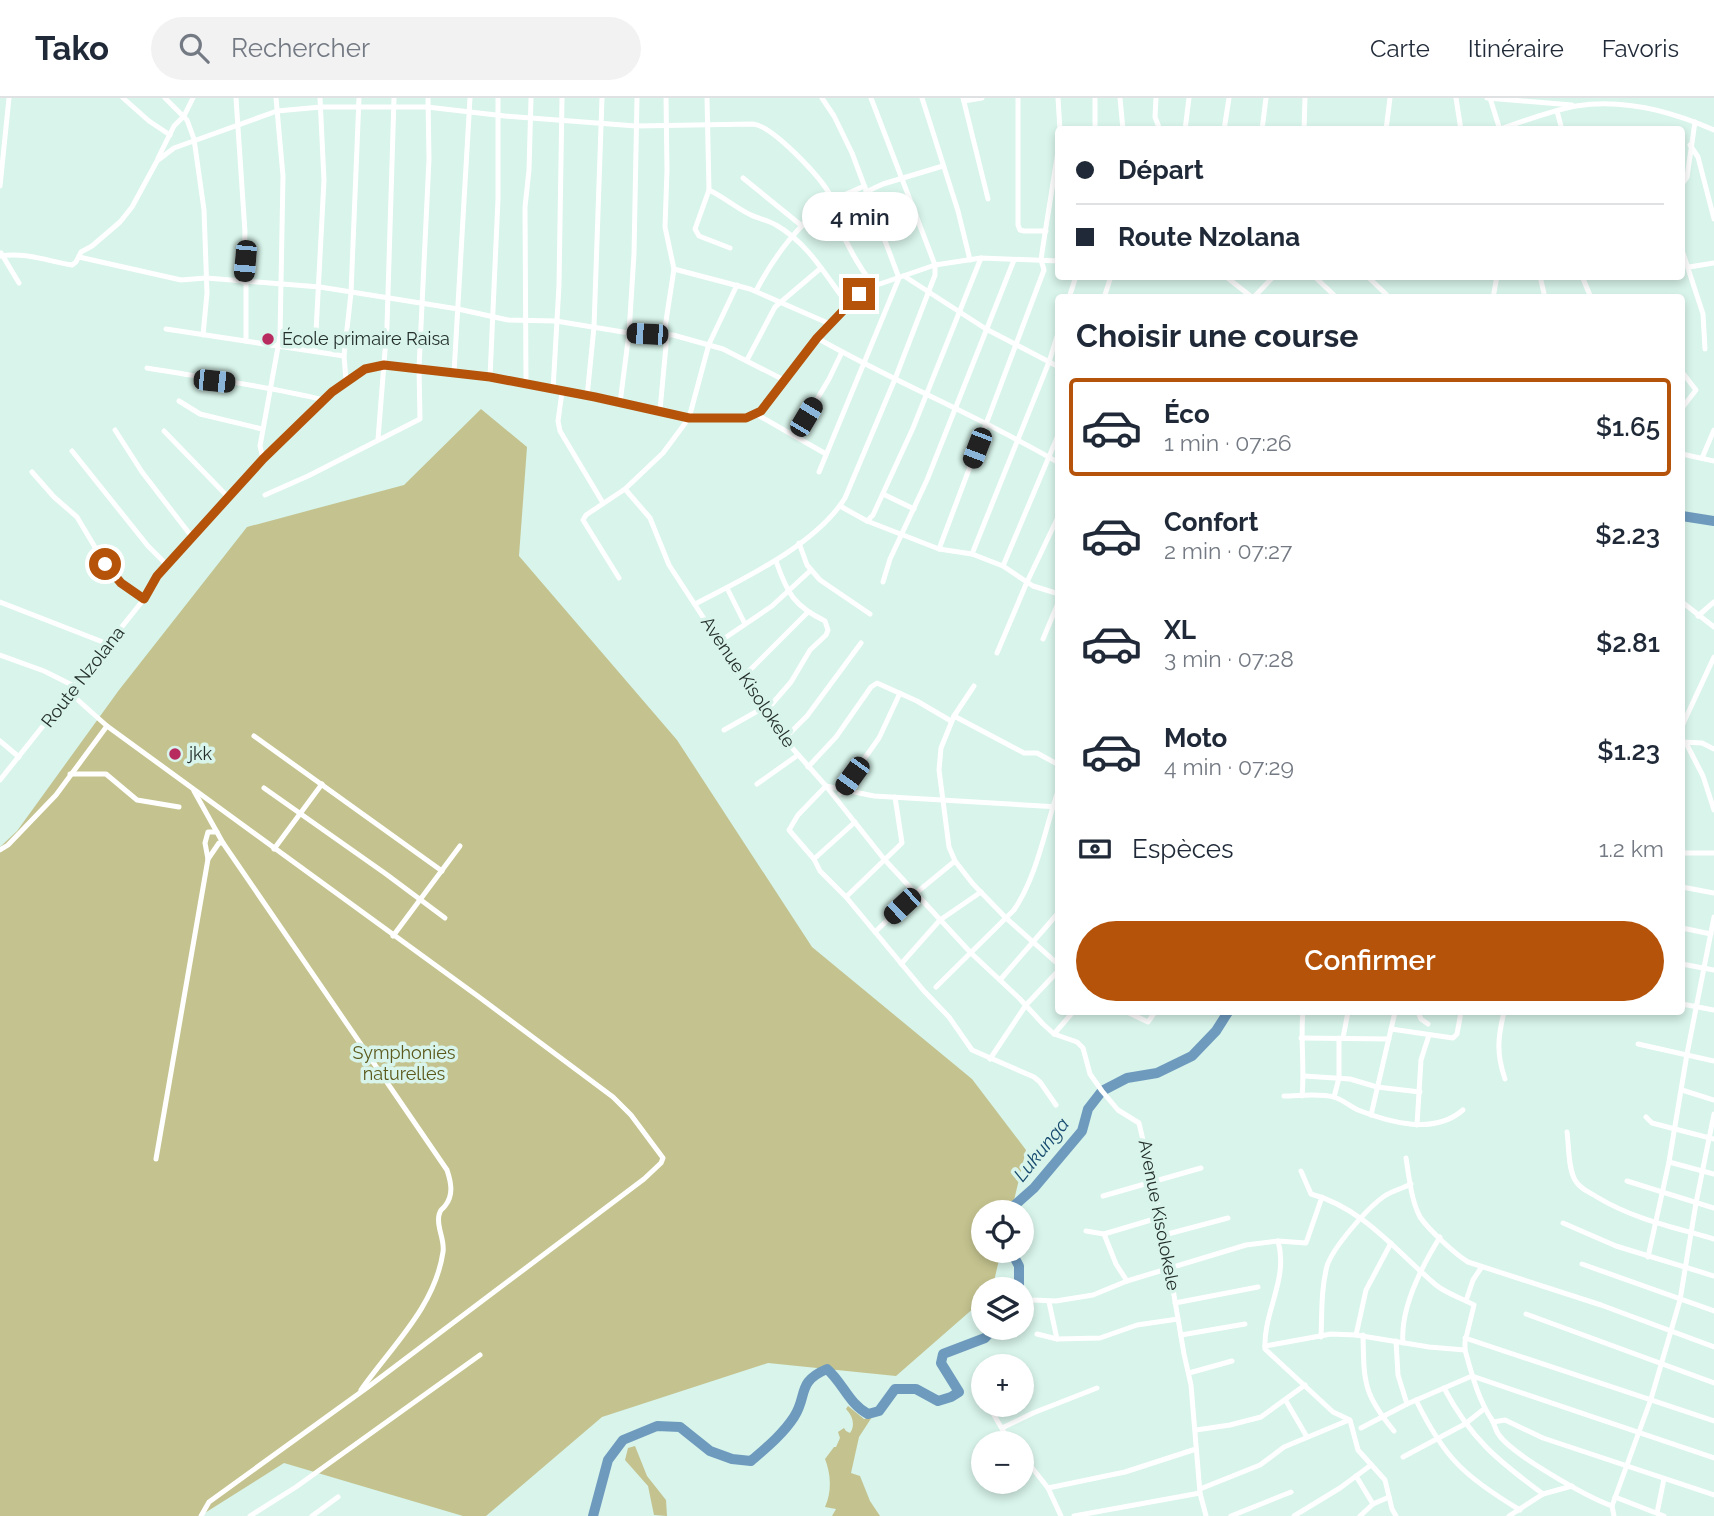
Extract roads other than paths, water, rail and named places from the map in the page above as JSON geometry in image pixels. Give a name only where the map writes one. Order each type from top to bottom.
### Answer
[{"type":"street","points":[[0,186],[9,98]]},
{"type":"street","points":[[123,98],[170,135]]},
{"type":"street","points":[[166,98],[184,116],[194,139],[204,210],[206,278],[203,335]]},
{"type":"street","points":[[1,255],[36,256],[72,265],[81,252],[120,222],[132,207],[174,126],[184,116],[194,98]]},
{"type":"street","points":[[236,98],[245,232],[246,341]]},
{"type":"street","points":[[263,459],[260,446],[262,429],[279,346],[283,176],[276,98]]},
{"type":"street","points":[[315,351],[324,180],[320,98]]},
{"type":"street","points":[[346,380],[344,356],[351,293],[359,98]]},
{"type":"street","points":[[378,439],[388,299],[394,98]]},
{"type":"street","points":[[265,495],[419,419],[429,159],[428,98]]},
{"type":"street","points":[[454,373],[470,98]]},
{"type":"street","points":[[490,377],[495,317],[498,98]]},
{"type":"street","points":[[526,383],[525,207],[531,98]]},
{"type":"street","points":[[554,390],[559,285],[562,98]]},
{"type":"street","points":[[587,397],[594,327],[602,98]]},
{"type":"street","points":[[620,403],[635,254],[636,98]]},
{"type":"street","points":[[660,410],[674,269],[665,228],[666,98]]},
{"type":"street","points":[[707,98],[709,190],[695,224],[696,233],[730,248]]},
{"type":"street","points":[[822,98],[843,135],[902,277],[986,329],[1055,365]]},
{"type":"street","points":[[695,604],[776,561],[836,513],[895,379],[929,293],[935,265],[871,98]]},
{"type":"street","points":[[922,98],[958,211],[970,260]]},
{"type":"street","points":[[982,98],[964,99],[988,200]]},
{"type":"street","points":[[1018,98],[1018,225],[1020,230],[1046,231]]},
{"type":"street","points":[[1058,98],[1060,126]]},
{"type":"street","points":[[1095,98],[1095,126]]},
{"type":"street","points":[[1120,98],[1123,126]]},
{"type":"street","points":[[1156,98],[1154,117],[1158,126]]},
{"type":"street","points":[[1186,126],[1189,98]]},
{"type":"street","points":[[1225,126],[1229,98]]},
{"type":"street","points":[[1262,126],[1266,98]]},
{"type":"street","points":[[1304,126],[1305,98]]},
{"type":"street","points":[[1386,126],[1390,98]]},
{"type":"street","points":[[1455,98],[1460,126]]},
{"type":"street","points":[[1498,126],[1488,98],[1578,106],[1653,105],[1714,130]]},
{"type":"street","points":[[1509,126],[1578,106]]},
{"type":"street","points":[[157,161],[174,148],[194,139],[277,111],[321,107],[427,107],[636,126],[753,124],[762,126],[789,149],[822,183],[832,201],[850,251],[874,286]]},
{"type":"street","points":[[1558,111],[1561,126]]},
{"type":"street","points":[[1685,180],[1695,122]]},
{"type":"street","points":[[1690,145],[1698,157],[1714,219]]},
{"type":"street","points":[[756,291],[771,264],[793,236],[832,201],[943,166]]},
{"type":"street","points":[[939,549],[1044,270],[1041,260],[1055,171]]},
{"type":"street","points":[[743,178],[802,226]]},
{"type":"street","points":[[709,190],[752,216],[774,223],[793,236],[812,254],[848,305]]},
{"type":"street","points":[[882,230],[916,215]]},
{"type":"street","points":[[1,255],[19,284]]},
{"type":"street","points":[[79,257],[178,280],[206,278],[320,288],[495,317],[556,321],[629,333],[666,335],[709,344],[784,380]]},
{"type":"street","points":[[1685,257],[1703,314],[1705,349]]},
{"type":"street","points":[[867,521],[873,515],[913,428],[981,258]]},
{"type":"street","points":[[826,454],[756,414],[817,338],[859,294],[874,286],[935,265],[981,258],[1055,261]]},
{"type":"street","points":[[883,582],[890,559],[914,509],[1014,260]]},
{"type":"street","points":[[1689,267],[1714,263]]},
{"type":"street","points":[[747,360],[770,314],[780,302],[821,268]]},
{"type":"street","points":[[674,269],[756,291],[830,324]]},
{"type":"street","points":[[818,472],[902,277]]},
{"type":"street","points":[[1232,280],[1248,294]]},
{"type":"street","points":[[1257,294],[1270,280]]},
{"type":"street","points":[[1318,280],[1333,294]]},
{"type":"street","points":[[1371,280],[1386,294]]},
{"type":"street","points":[[619,579],[583,520],[586,515],[625,489],[663,453],[689,418],[709,344],[737,285]]},
{"type":"street","points":[[1703,328],[1714,329]]},
{"type":"street","points":[[166,329],[344,356]]},
{"type":"street","points":[[817,338],[925,395],[987,423],[1055,461]]},
{"type":"street","points":[[972,554],[1055,343]]},
{"type":"street","points":[[795,436],[842,352]]},
{"type":"street","name":"Route Nzolana","points":[[0,780],[144,599],[157,576],[263,459],[346,380],[365,369],[384,365],[490,377],[689,418],[746,418],[756,414]]},
{"type":"street","points":[[147,368],[214,381],[270,387],[324,400]]},
{"type":"street","points":[[1685,376],[1696,390],[1685,404]]},
{"type":"street","points":[[562,391],[558,426],[603,503]]},
{"type":"street","points":[[179,401],[200,414],[262,429]]},
{"type":"street","points":[[115,430],[142,472],[192,537]]},
{"type":"street","points":[[1702,458],[1714,430]]},
{"type":"street","points":[[164,431],[228,497]]},
{"type":"street","points":[[1003,566],[1055,444]]},
{"type":"street","points":[[72,451],[148,546],[168,566]]},
{"type":"street","points":[[1685,455],[1714,461]]},
{"type":"street","points":[[32,472],[54,497],[77,517],[105,564],[121,583],[144,599]]},
{"type":"street","name":"Avenue Kisolokele","points":[[625,489],[650,519],[669,565],[784,739],[826,786],[884,859],[971,953],[1054,1034],[1077,1042],[1083,1048],[1090,1074],[1096,1083],[1118,1110],[1139,1123],[1161,1217],[1189,1373],[1200,1491],[1206,1516]]},
{"type":"street","points":[[883,494],[914,509]]},
{"type":"street","points":[[840,506],[867,521],[939,549],[972,554],[1003,566],[1033,586],[1055,593]]},
{"type":"street","points":[[997,653],[1055,523]]},
{"type":"street","points":[[799,543],[807,565],[820,580],[870,614]]},
{"type":"street","points":[[724,730],[764,710],[791,682],[810,650],[828,630],[825,621],[800,608],[788,590],[776,561]]},
{"type":"street","points":[[719,642],[772,606],[811,570]]},
{"type":"street","points":[[727,588],[745,624]]},
{"type":"street","points":[[0,603],[108,644]]},
{"type":"street","points":[[1698,616],[1714,603]]},
{"type":"street","points":[[1685,605],[1714,627]]},
{"type":"street","points":[[1043,639],[1055,610]]},
{"type":"street","points":[[743,677],[807,613]]},
{"type":"street","points":[[784,739],[807,716],[861,643]]},
{"type":"street","points":[[0,655],[44,671],[74,686]]},
{"type":"street","points":[[1685,720],[1714,657]]},
{"type":"street","points":[[808,767],[836,737],[873,685],[882,684],[1024,753],[1037,753],[1055,763]]},
{"type":"street","points":[[974,686],[953,718],[940,757],[946,837],[955,861],[981,892],[1055,963]]},
{"type":"street","points":[[71,693],[107,726],[612,1097],[631,1115],[663,1158],[644,1179],[209,1502],[201,1516]]},
{"type":"street","points":[[836,798],[879,738],[900,693]]},
{"type":"street","points":[[0,850],[56,795],[107,726]]},
{"type":"street","points":[[254,736],[442,871]]},
{"type":"street","points":[[0,741],[19,757]]},
{"type":"street","points":[[1685,742],[1702,743],[1714,749]]},
{"type":"street","points":[[1685,743],[1703,776],[1714,810]]},
{"type":"street","points":[[757,784],[797,755]]},
{"type":"street","points":[[70,774],[106,774],[137,800],[179,807]]},
{"type":"street","points":[[274,849],[322,784]]},
{"type":"street","points":[[1055,806],[895,797],[826,786],[797,815],[789,830],[814,859],[820,871],[846,897],[949,1017],[972,1049],[1040,1082],[1056,1105]]},
{"type":"street","points":[[264,788],[445,918]]},
{"type":"street","points":[[192,789],[223,843],[447,1170],[450,1179],[451,1191],[441,1210],[439,1221],[444,1243],[443,1252],[426,1300],[359,1393]]},
{"type":"street","points":[[846,897],[902,843],[895,797]]},
{"type":"street","points":[[936,988],[1021,900],[1055,809]]},
{"type":"street","points":[[814,859],[855,822]]},
{"type":"street","points":[[156,1159],[208,859],[205,837],[212,831],[216,832]]},
{"type":"street","points":[[208,859],[219,843],[223,843]]},
{"type":"street","points":[[393,936],[460,846]]},
{"type":"street","points":[[1685,853],[1714,853]]},
{"type":"street","points":[[875,932],[955,861]]},
{"type":"street","points":[[1685,888],[1714,893]]},
{"type":"street","points":[[901,964],[940,920],[981,892]]},
{"type":"street","points":[[1000,980],[1055,917]]},
{"type":"street","points":[[1648,1257],[1669,1162],[1714,917]]},
{"type":"street","points":[[1685,929],[1712,934]]},
{"type":"street","points":[[1685,965],[1714,970]]},
{"type":"street","points":[[990,1059],[1026,1005],[1055,972]]},
{"type":"street","points":[[1685,1005],[1714,1010]]},
{"type":"street","points":[[1054,1034],[1070,1015]]},
{"type":"street","points":[[1135,1015],[1148,1022],[1153,1015]]},
{"type":"street","points":[[1302,1096],[1303,1015]]},
{"type":"street","points":[[1334,1097],[1339,1078],[1341,1038],[1347,1015]]},
{"type":"street","points":[[1371,1115],[1394,1015]]},
{"type":"street","points":[[1419,1015],[1428,1024]]},
{"type":"street","points":[[1391,1029],[1450,1039],[1455,1037],[1460,1015]]},
{"type":"street","points":[[1503,1015],[1497,1040],[1500,1067],[1505,1079]]},
{"type":"street","points":[[1417,1125],[1421,1060],[1429,1035]]},
{"type":"street","points":[[1301,1038],[1389,1039]]},
{"type":"street","points":[[1638,1044],[1714,1061]]},
{"type":"street","points":[[1304,1076],[1339,1078],[1377,1087],[1420,1092]]},
{"type":"street","points":[[1682,1090],[1714,1100]]},
{"type":"street","points":[[1284,1096],[1334,1097],[1371,1115],[1417,1125],[1436,1124],[1452,1119],[1463,1110]]},
{"type":"street","points":[[1614,1516],[1612,1507],[1615,1497],[1651,1399],[1680,1300],[1696,1203],[1712,1139],[1714,1114]]},
{"type":"street","points":[[1646,1117],[1652,1123],[1712,1139]]},
{"type":"street","points":[[1567,1132],[1573,1174],[1584,1191],[1604,1203],[1655,1224],[1714,1239]]},
{"type":"street","points":[[1406,1158],[1421,1219],[1456,1254],[1481,1268],[1601,1305],[1714,1347]]},
{"type":"street","points":[[1669,1162],[1714,1174]]},
{"type":"street","points":[[1103,1196],[1201,1168]]},
{"type":"street","points":[[1301,1171],[1308,1191],[1362,1219],[1438,1287],[1474,1307],[1465,1338],[1465,1350],[1484,1409],[1497,1433],[1508,1444],[1572,1486],[1612,1507]]},
{"type":"street","points":[[1627,1181],[1714,1208]]},
{"type":"street","points":[[1321,1337],[1323,1290],[1328,1262],[1362,1219],[1386,1195],[1411,1184]]},
{"type":"street","points":[[1034,1300],[1049,1302],[1093,1294],[1246,1245],[1278,1241],[1306,1244],[1322,1197]]},
{"type":"street","points":[[1086,1231],[1104,1234],[1161,1217]]},
{"type":"street","points":[[1164,1235],[1228,1218]]},
{"type":"street","points":[[1563,1223],[1616,1246],[1714,1276]]},
{"type":"street","points":[[1104,1234],[1116,1264],[1127,1281]]},
{"type":"street","points":[[1403,1343],[1403,1326],[1409,1302],[1440,1237]]},
{"type":"street","points":[[1278,1241],[1281,1270],[1265,1346],[1268,1352],[1333,1412],[1350,1420],[1358,1450],[1385,1480],[1396,1516]]},
{"type":"street","points":[[1356,1335],[1366,1290],[1391,1243]]},
{"type":"street","points":[[1582,1264],[1714,1311]]},
{"type":"street","points":[[1466,1301],[1473,1280],[1481,1268]]},
{"type":"street","points":[[1175,1303],[1258,1287]]},
{"type":"street","points":[[1049,1302],[1057,1339]]},
{"type":"street","points":[[1526,1314],[1714,1383]]},
{"type":"street","points":[[1037,1334],[1057,1339],[1100,1338],[1137,1325],[1178,1320]]},
{"type":"street","points":[[1181,1335],[1245,1324]]},
{"type":"street","points":[[1265,1346],[1331,1334],[1363,1335],[1465,1350]]},
{"type":"street","points":[[1363,1335],[1366,1390],[1394,1431]]},
{"type":"street","points":[[1465,1338],[1714,1420]]},
{"type":"street","points":[[1396,1341],[1398,1375],[1407,1404]]},
{"type":"street","points":[[250,1516],[296,1487],[480,1355]]},
{"type":"street","points":[[1189,1373],[1232,1361]]},
{"type":"street","points":[[1361,1428],[1407,1404],[1472,1376],[1714,1458]]},
{"type":"street","points":[[1196,1430],[1254,1419],[1286,1401],[1305,1385]]},
{"type":"street","points":[[1002,1428],[1097,1388]]},
{"type":"street","points":[[1444,1388],[1465,1424],[1490,1454],[1542,1494]]},
{"type":"street","points":[[1416,1400],[1437,1440],[1455,1463],[1481,1487],[1520,1510]]},
{"type":"street","points":[[1286,1401],[1307,1437]]},
{"type":"street","points":[[1403,1457],[1465,1424],[1484,1409]]},
{"type":"street","points":[[995,1417],[1004,1431]]},
{"type":"street","points":[[1074,1516],[1200,1491],[1260,1465],[1284,1447],[1350,1420]]},
{"type":"street","points":[[1493,1422],[1505,1420],[1543,1438],[1714,1496]]},
{"type":"street","points":[[1048,1488],[1125,1472],[1196,1449]]},
{"type":"street","points":[[1294,1516],[1371,1465]]},
{"type":"street","points":[[1034,1470],[1048,1488],[1061,1516]]},
{"type":"street","points":[[1356,1476],[1373,1504]]},
{"type":"street","points":[[1657,1513],[1664,1479]]},
{"type":"street","points":[[1509,1516],[1542,1494],[1572,1486]]},
{"type":"street","points":[[1231,1516],[1291,1492]]},
{"type":"street","points":[[312,1516],[338,1497]]},
{"type":"street","points":[[1360,1516],[1373,1504],[1389,1497]]},
{"type":"street","points":[[1615,1497],[1664,1516]]},
{"type":"waterway","name":"Lukunga","points":[[1685,516],[1714,521]]},
{"type":"waterway","name":"Lukunga","points":[[1021,1200],[1082,1131],[1088,1109],[1102,1091],[1127,1078],[1157,1073],[1192,1056],[1216,1031],[1226,1015]]},
{"type":"waterway","name":"Lukunga","points":[[1017,1263],[1019,1277]]},
{"type":"waterway","name":"Lukunga","points":[[593,1516],[608,1460],[623,1440],[657,1426],[680,1427],[710,1451],[732,1459],[751,1461],[790,1423],[807,1384],[817,1374],[827,1369],[856,1405],[868,1414],[879,1411],[895,1389],[916,1389],[938,1401],[959,1392],[941,1363],[943,1354],[980,1340]]},
{"type":"place","name":"École primaire Raisa","points":[[268,339]]},
{"type":"place","name":"jkk","points":[[175,754]]},
{"type":"park label","name":"Symphonies naturelles","points":[[404,1063]]}]
